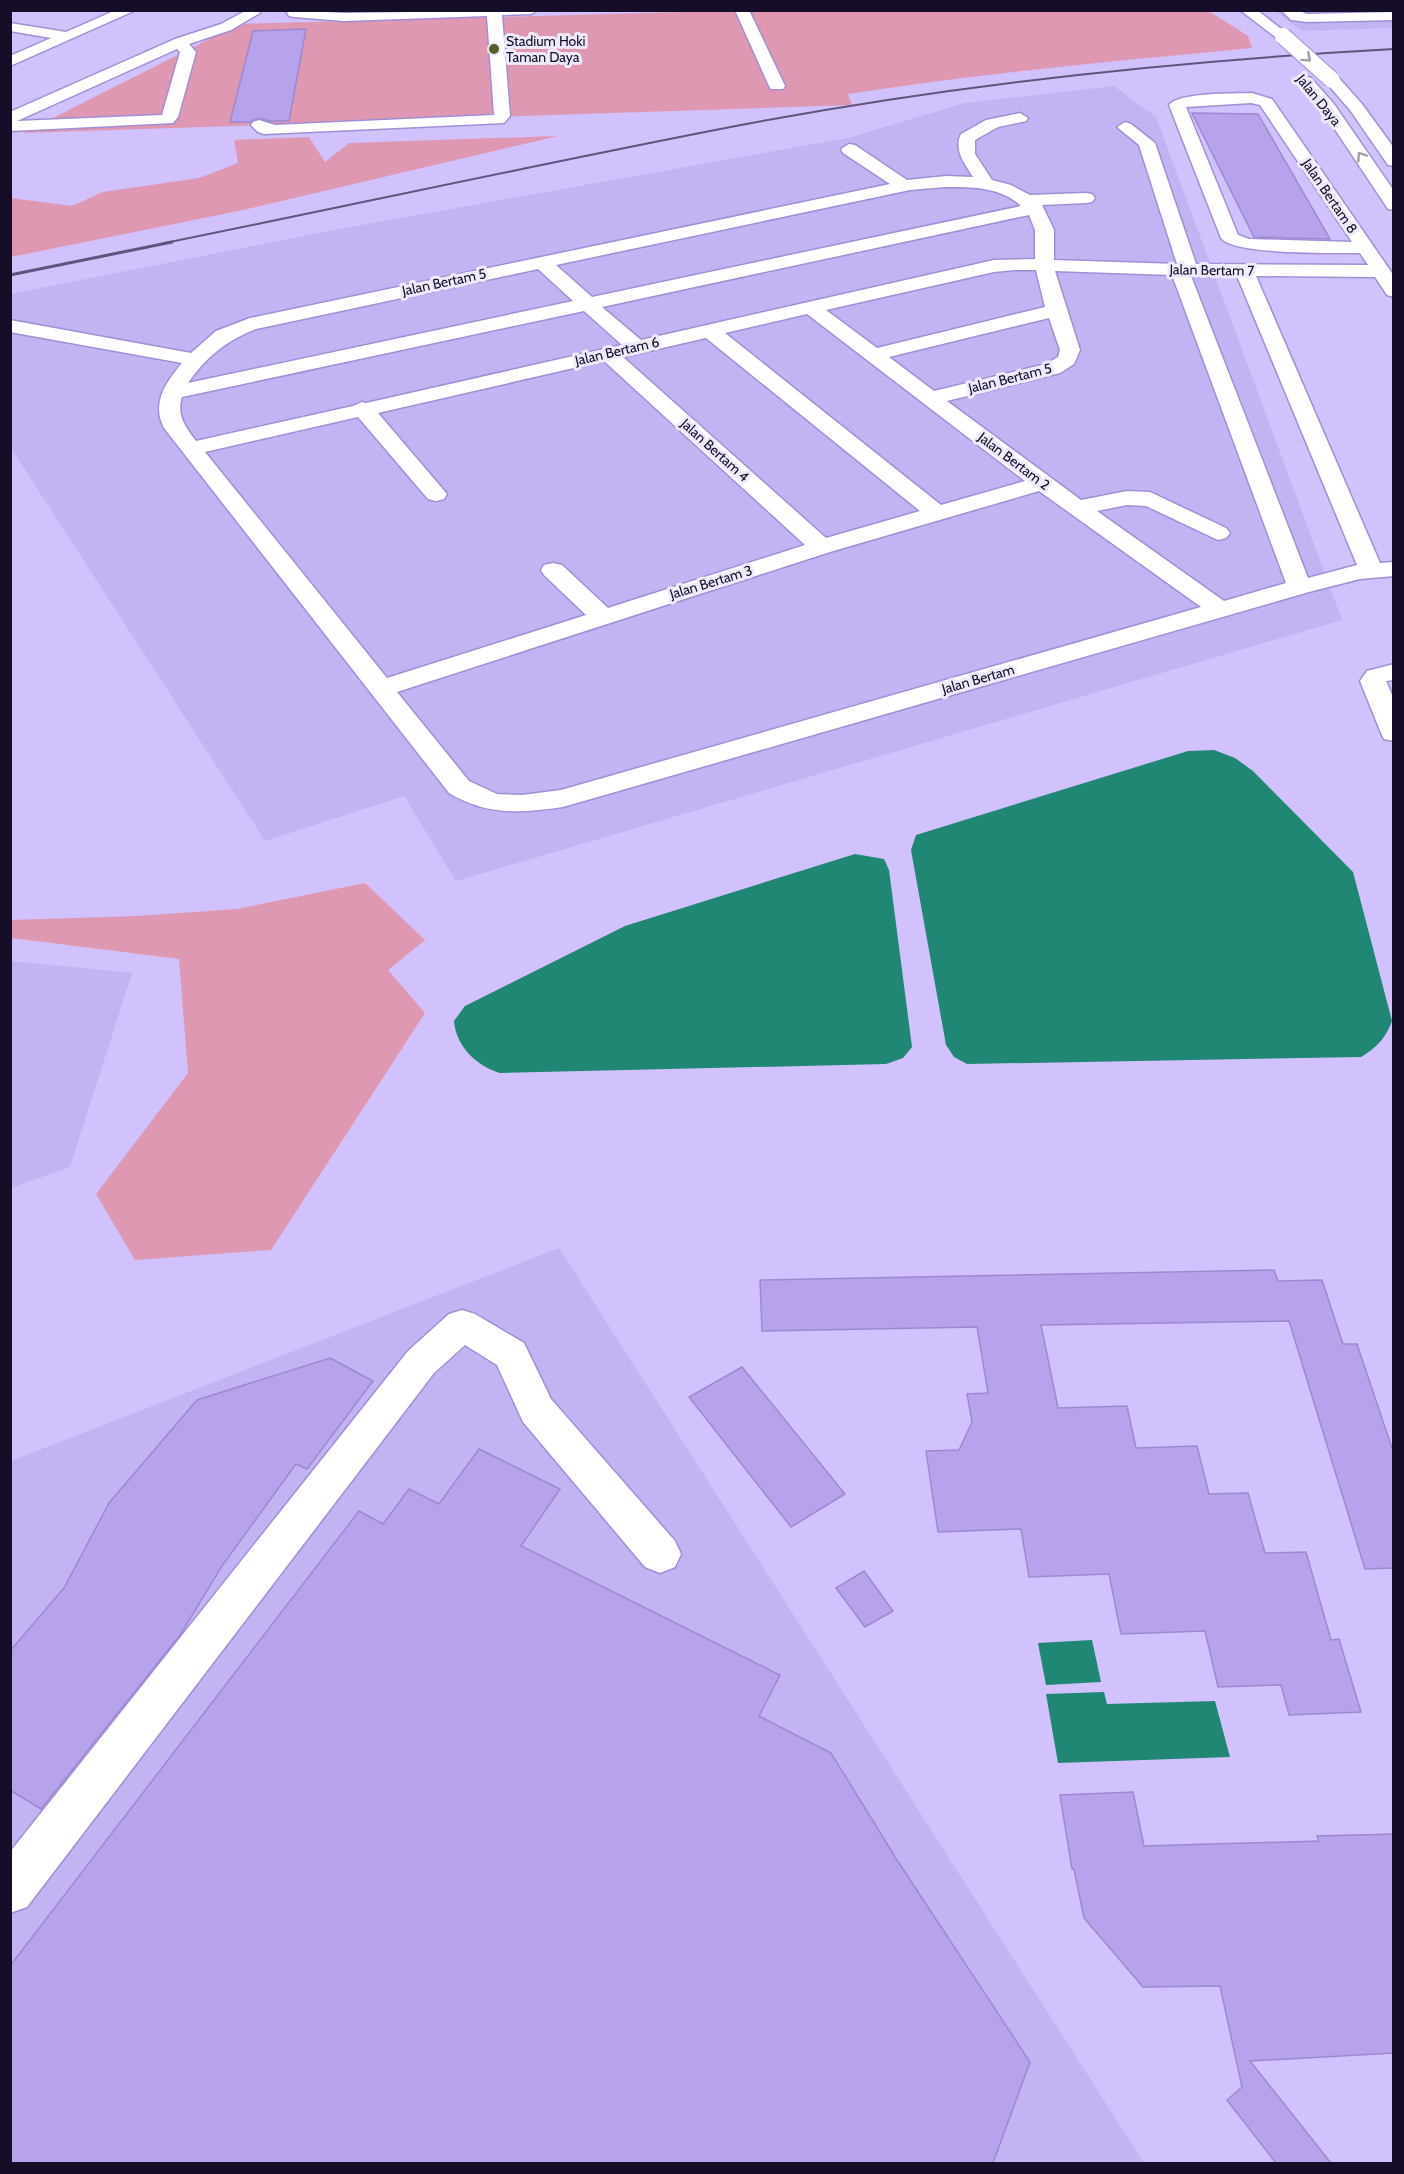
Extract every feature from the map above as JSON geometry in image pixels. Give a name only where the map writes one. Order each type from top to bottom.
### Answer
[{"type":"street","points":[[10,62],[129,10]]},
{"type":"street","points":[[10,118],[180,42],[262,14],[296,12],[344,17],[531,10]]},
{"type":"street","points":[[742,10],[777,86]]},
{"type":"street","points":[[1288,10],[1296,17],[1307,18],[1366,13],[1394,16]]},
{"type":"street","points":[[260,125],[264,129],[275,130],[498,120],[502,116],[495,11]]},
{"type":"street","name":"Jalan Daya","points":[[1241,14],[1283,36],[1332,80],[1356,107],[1394,161]]},
{"type":"street","name":"Jalan Daya","points":[[1241,14],[1265,41]]},
{"type":"street","points":[[12,28],[42,15]]},
{"type":"street","points":[[12,28],[67,37]]},
{"type":"street","points":[[10,126],[167,120],[170,117],[188,52],[180,42]]},
{"type":"street","name":"Jalan Daya","points":[[1301,77],[1328,106],[1394,205]]},
{"type":"street","name":"Jalan Bertam 8","points":[[1365,248],[1247,244],[1230,238],[1177,105],[1183,102],[1246,98],[1266,102],[1381,271],[1394,291]]},
{"type":"street","points":[[986,184],[967,154],[967,138],[981,127],[995,121],[1020,118]]},
{"type":"street","points":[[1125,127],[1147,143],[1183,270],[1300,587]]},
{"type":"street","points":[[849,150],[904,186]]},
{"type":"street","name":"Jalan Bertam 5","points":[[171,393],[197,360],[221,337],[250,324],[904,186],[936,181],[999,187],[1032,204],[1043,225],[1046,241],[1044,265],[1070,350],[1069,358],[1064,364],[1053,369],[932,398]]},
{"type":"street","points":[[383,688],[173,425],[168,412],[171,393],[589,304],[1032,204],[1086,198]]},
{"type":"street","points":[[541,262],[636,347]]},
{"type":"street","name":"Jalan Bertam 6","points":[[191,449],[362,408],[978,269],[1015,264],[1044,265]]},
{"type":"street","name":"Jalan Bertam 7","points":[[1044,265],[1183,270],[1381,271]]},
{"type":"street","points":[[1244,270],[1382,569]]},
{"type":"street","name":"Jalan Bertam 2","points":[[811,308],[1042,483],[1221,610]]},
{"type":"street","points":[[873,355],[1057,310]]},
{"type":"street","points":[[10,326],[197,360]]},
{"type":"street","points":[[710,331],[937,513]]},
{"type":"street","name":"Jalan Bertam 4","points":[[608,354],[822,547]]},
{"type":"street","points":[[362,408],[436,494]]},
{"type":"street","name":"Jalan Bertam 3","points":[[383,688],[822,547],[1042,483]]},
{"type":"street","points":[[1078,508],[1139,497],[1150,499],[1218,532]]},
{"type":"street","name":"Jalan Bertam","points":[[383,688],[459,787],[475,798],[497,804],[522,804],[563,798],[1300,587],[1382,569]]},
{"type":"street","points":[[554,570],[602,616]]},
{"type":"street","points":[[1394,672],[1376,676],[1373,681],[1394,733]]},
{"type":"street","points":[[10,1890],[421,1362],[462,1325],[511,1354],[537,1410],[660,1554]]},
{"type":"shaded area","name":"Stadium Hoki Taman Daya","points":[[754,10],[1207,10],[1248,36],[1252,48],[1050,68],[848,94],[852,105],[23,133],[239,24]]},
{"type":"shaded area","points":[[1275,11],[1393,11],[1393,28],[1302,31]]},
{"type":"shaded area","points":[[1114,86],[1156,117],[1342,620],[456,881],[404,796],[265,841],[11,448],[11,294],[333,230],[848,138],[965,103]]},
{"type":"shaded area","points":[[558,136],[243,210],[11,257],[11,198],[72,206],[103,192],[199,178],[238,163],[234,140],[309,137],[325,162],[349,143]]},
{"type":"shaded area","points":[[1214,750],[1235,758],[1253,771],[1353,872],[1392,1021],[1380,1042],[1361,1057],[967,1064],[954,1057],[946,1045],[911,850],[916,835],[1188,751]]},
{"type":"shaded area","points":[[855,854],[884,859],[889,870],[912,1047],[903,1058],[886,1064],[500,1073],[475,1060],[459,1039],[454,1021],[465,1006],[625,926]]},
{"type":"shaded area","points":[[365,883],[425,940],[388,970],[425,1013],[271,1250],[135,1260],[96,1194],[188,1073],[179,959],[11,938],[11,920],[137,916],[237,909]]},
{"type":"shaded area","points":[[11,961],[132,973],[70,1167],[11,1188]]},
{"type":"shaded area","points":[[559,1248],[1144,2163],[11,2164],[11,1461]]},
{"type":"shaded area","points":[[1092,1640],[1101,1682],[1046,1685],[1038,1643]]},
{"type":"shaded area","points":[[1104,1692],[1107,1704],[1215,1701],[1230,1757],[1058,1763],[1046,1694]]},
{"type":"building","points":[[306,29],[289,121],[270,121],[258,118],[250,122],[230,122],[253,31]]},
{"type":"building","points":[[1192,113],[1258,114],[1330,239],[1254,237]]},
{"type":"building","points":[[1274,1270],[1278,1281],[1322,1280],[1343,1344],[1357,1344],[1394,1454],[1394,1568],[1365,1569],[1289,1321],[1041,1325],[1058,1408],[1127,1406],[1136,1448],[1197,1446],[1209,1494],[1248,1493],[1265,1553],[1306,1552],[1331,1640],[1339,1639],[1361,1712],[1289,1715],[1281,1685],[1218,1687],[1205,1631],[1121,1634],[1109,1574],[1029,1577],[1021,1529],[938,1532],[926,1451],[959,1450],[972,1422],[967,1394],[988,1393],[977,1327],[762,1331],[760,1280]]},
{"type":"building","points":[[330,1358],[373,1381],[307,1469],[296,1464],[222,1566],[180,1635],[41,1809],[10,1790],[10,1651],[64,1588],[109,1503],[197,1400]]},
{"type":"building","points":[[742,1367],[845,1494],[791,1527],[689,1397]]},
{"type":"building","points":[[479,1449],[560,1489],[521,1546],[780,1675],[759,1716],[831,1753],[897,1860],[1030,2062],[993,2163],[10,2163],[10,1966],[359,1511],[383,1524],[409,1489],[439,1504]]},
{"type":"building","points":[[864,1571],[893,1611],[865,1627],[836,1588]]},
{"type":"building","points":[[1133,1792],[1144,1846],[1319,1841],[1317,1836],[1394,1834],[1394,2053],[1250,2061],[1331,2163],[1276,2163],[1227,2100],[1242,2087],[1220,1986],[1143,1987],[1084,1918],[1074,1869],[1072,1869],[1060,1795]]},
{"type":"railway","points":[[165,243],[525,168],[822,110],[1066,76],[1230,60],[1394,49]]},
{"type":"railway","points":[[10,275],[172,242]]},
{"type":"place","name":"Stadium Hoki Taman Daya","points":[[494,49]]}]
